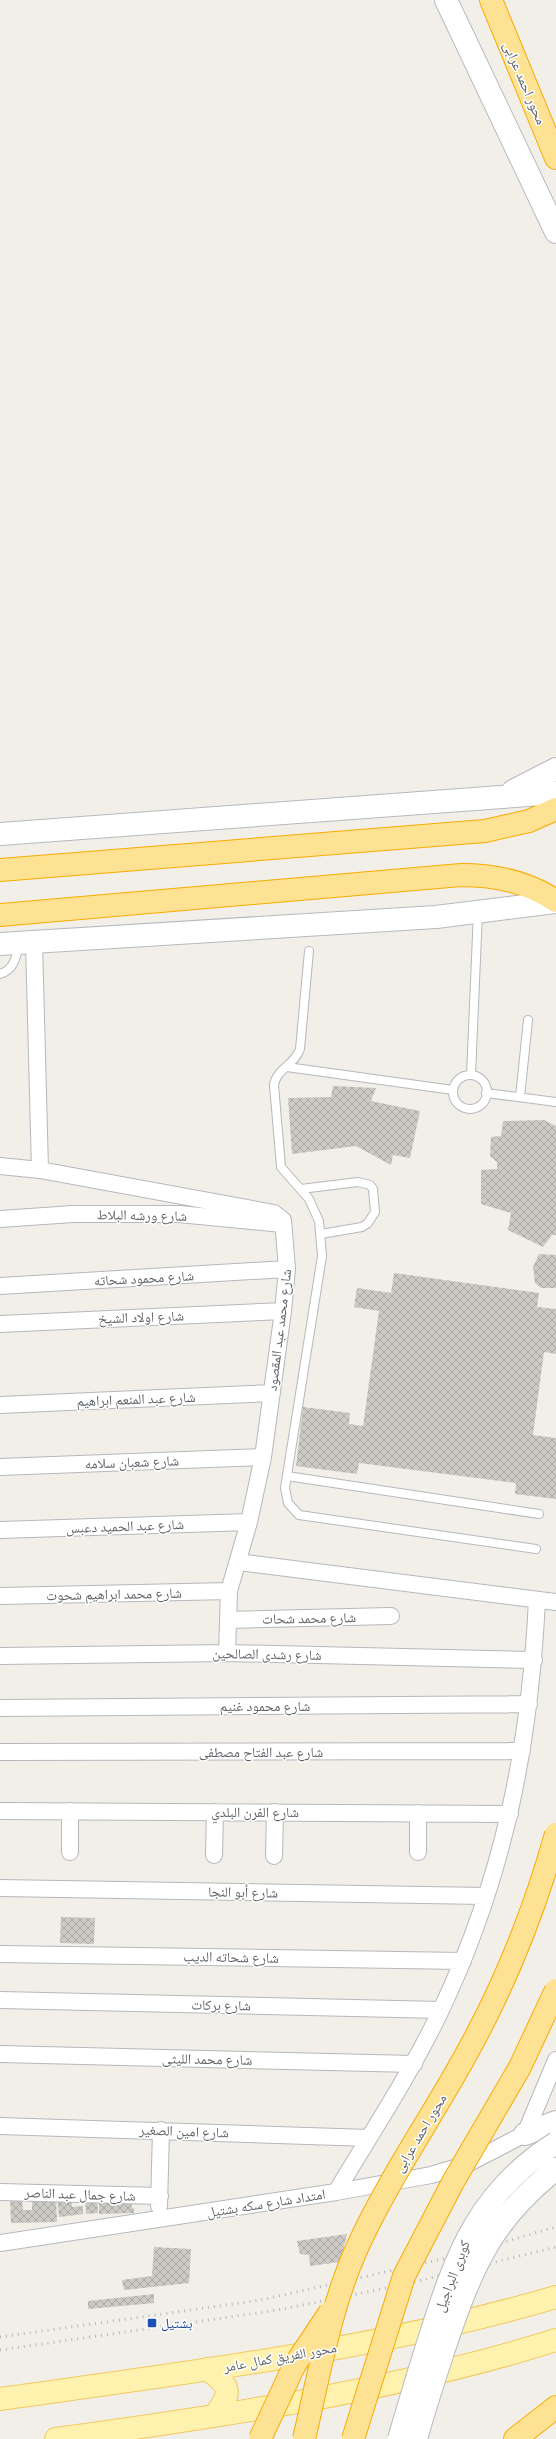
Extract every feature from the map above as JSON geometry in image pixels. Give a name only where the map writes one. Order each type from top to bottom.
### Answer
[{"type":"highway","name":"محور احمد عرابى","points":[[491,3],[556,158]]},
{"type":"highway","points":[[0,870],[485,831],[530,821],[556,809]]},
{"type":"highway","points":[[0,915],[461,875],[481,875],[507,879],[538,890],[556,902]]},
{"type":"highway","name":"محور احمد عرابى","points":[[304,2439],[336,2303],[357,2248],[378,2205],[405,2156],[463,2061],[502,1983],[535,1902],[556,1834]]},
{"type":"highway","points":[[353,2439],[404,2276],[453,2182],[520,2067],[556,1990]]},
{"type":"highway","points":[[260,2439],[294,2366],[336,2303]]},
{"type":"highway","points":[[515,2439],[556,2407]]},
{"type":"main road","name":"محور الفريق كمال عامر","points":[[0,2399],[283,2358],[482,2318],[556,2297]]},
{"type":"main road","points":[[56,2439],[110,2435],[214,2416],[282,2406],[385,2385],[556,2340]]},
{"type":"main road","points":[[282,2406],[283,2358]]},
{"type":"main road","points":[[207,2369],[219,2377],[227,2389],[227,2400],[214,2416]]},
{"type":"street","points":[[446,0],[556,232]]},
{"type":"street","points":[[503,796],[556,769]]},
{"type":"street","points":[[0,834],[556,793]]},
{"type":"street","points":[[40,1170],[18,943],[436,917],[556,902]]},
{"type":"street","points":[[0,1166],[40,1170],[274,1213],[280,1217],[284,1224]]},
{"type":"street","name":"شارع ورشه البلاط","points":[[0,1218],[73,1214],[179,1214],[284,1224]]},
{"type":"street","name":"شارع محمد عبد المقصود","points":[[227,1653],[229,1591],[250,1522],[263,1457],[283,1311],[287,1269],[284,1224]]},
{"type":"street","name":"شارع محمود شحاته","points":[[0,1286],[287,1269]]},
{"type":"street","name":"شارع اولاد الشيخ","points":[[0,1324],[283,1311]]},
{"type":"street","name":"شارع عبد المنعم ابراهيم","points":[[0,1405],[272,1393]]},
{"type":"street","name":"شارع شعبان سلامه","points":[[0,1467],[263,1457]]},
{"type":"street","name":"شارع عبد الحميد دعبس","points":[[0,1530],[250,1522]]},
{"type":"street","points":[[238,1562],[556,1602]]},
{"type":"street","name":"شارع محمد ابراهيم شحوت","points":[[0,1596],[229,1591]]},
{"type":"street","points":[[336,2192],[414,2064],[463,1961],[486,1896],[510,1814],[522,1751],[530,1704],[537,1600]]},
{"type":"street","name":"شارع محمد شحات","points":[[228,1620],[391,1616]]},
{"type":"street","name":"شارع رشدى الصالحين","points":[[0,1656],[227,1653],[534,1660]]},
{"type":"street","name":"شارع محمود غنيم","points":[[0,1708],[530,1704]]},
{"type":"street","name":"شارع عبد الفتاح مصطفى","points":[[0,1752],[522,1751]]},
{"type":"street","name":"شارع الفرن البلدي","points":[[0,1811],[510,1814]]},
{"type":"street","points":[[70,1811],[70,1852]]},
{"type":"street","points":[[214,1855],[215,1812]]},
{"type":"street","points":[[274,1856],[275,1812]]},
{"type":"street","points":[[418,1813],[418,1852]]},
{"type":"street","name":"شارع أبو النجا","points":[[0,1888],[486,1896]]},
{"type":"street","name":"شارع شحاته الديب","points":[[0,1954],[463,1961]]},
{"type":"street","name":"شارع بركات","points":[[0,2000],[441,2010]]},
{"type":"street","name":"شارع محمد الليثى","points":[[0,2054],[414,2064]]},
{"type":"street","points":[[525,2134],[556,2060]]},
{"type":"street","points":[[525,2134],[556,2122]]},
{"type":"street","name":"شارع امين الصغير","points":[[0,2126],[161,2130],[369,2138]]},
{"type":"street","points":[[159,2219],[161,2130]]},
{"type":"street","name":"امتداد شارع سكه بشتيل","points":[[0,2243],[336,2192],[431,2175],[465,2165],[525,2134]]},
{"type":"street","name":"كوبرى البراجيل","points":[[399,2439],[445,2289],[464,2241],[477,2220],[507,2182],[556,2144]]},
{"type":"street","name":"كوبرى البراجيل","points":[[416,2439],[462,2295],[479,2255],[510,2211],[536,2184],[556,2169]]},
{"type":"street","name":"شارع جمال عبد الناصر","points":[[0,2192],[160,2196]]},
{"type":"lane","points":[[471,1075],[478,912]]},
{"type":"lane","points":[[0,974],[5,973],[15,961],[18,943]]},
{"type":"lane","points":[[309,951],[300,1049],[293,1062],[278,1074],[274,1085],[278,1151],[281,1167],[309,1199],[319,1221],[322,1256],[285,1496],[292,1510],[299,1514],[536,1549]]},
{"type":"lane","points":[[520,1097],[528,1020]]},
{"type":"lane","points":[[288,1067],[453,1090]]},
{"type":"lane","points":[[471,1075],[482,1081],[486,1093],[481,1105],[468,1109],[457,1102],[453,1090],[459,1079],[471,1075]]},
{"type":"lane","points":[[486,1093],[556,1102]]},
{"type":"lane","points":[[301,1189],[358,1182],[370,1185],[373,1189],[375,1212],[368,1223],[362,1227],[321,1234]]},
{"type":"lane","points":[[287,1476],[539,1514]]},
{"type":"building","points":[[333,1086],[376,1088],[371,1101],[420,1111],[410,1158],[393,1155],[391,1165],[356,1146],[292,1154],[288,1098],[331,1097]]},
{"type":"building","points":[[544,1120],[556,1126],[556,1235],[552,1235],[543,1247],[508,1230],[511,1213],[481,1204],[481,1170],[497,1169],[497,1162],[490,1156],[491,1137],[501,1136],[503,1121]]},
{"type":"building","points":[[539,1254],[556,1255],[556,1288],[541,1288],[535,1283],[533,1267]]},
{"type":"building","points":[[394,1273],[539,1293],[537,1307],[556,1309],[556,1354],[544,1352],[533,1435],[556,1438],[556,1499],[515,1494],[516,1483],[359,1463],[357,1474],[296,1466],[303,1407],[350,1413],[349,1424],[363,1426],[379,1311],[354,1307],[357,1288],[391,1293]]},
{"type":"building","points":[[61,1917],[95,1918],[94,1944],[60,1943]]},
{"type":"building","points":[[22,2196],[23,2210],[32,2210],[32,2198],[56,2197],[57,2222],[11,2223],[10,2197]]},
{"type":"building","points":[[97,2196],[98,2213],[86,2214],[85,2198]]},
{"type":"building","points":[[57,2197],[65,2199],[67,2202],[72,2202],[72,2207],[83,2206],[83,2214],[59,2217]]},
{"type":"building","points":[[99,2199],[128,2200],[128,2204],[132,2204],[132,2208],[134,2208],[134,2213],[99,2214]]},
{"type":"building","points":[[347,2234],[340,2262],[310,2266],[309,2255],[300,2254],[297,2241]]},
{"type":"building","points":[[154,2247],[191,2249],[189,2283],[124,2290],[122,2280],[152,2276]]},
{"type":"building","points":[[154,2294],[154,2303],[88,2309],[88,2301]]},
{"type":"railway","points":[[0,2337],[261,2300],[456,2256],[556,2227]]},
{"type":"railway","points":[[0,2350],[278,2310],[406,2284],[556,2247]]},
{"type":"place","name":"بشتيل","points":[[152,2323]]}]
